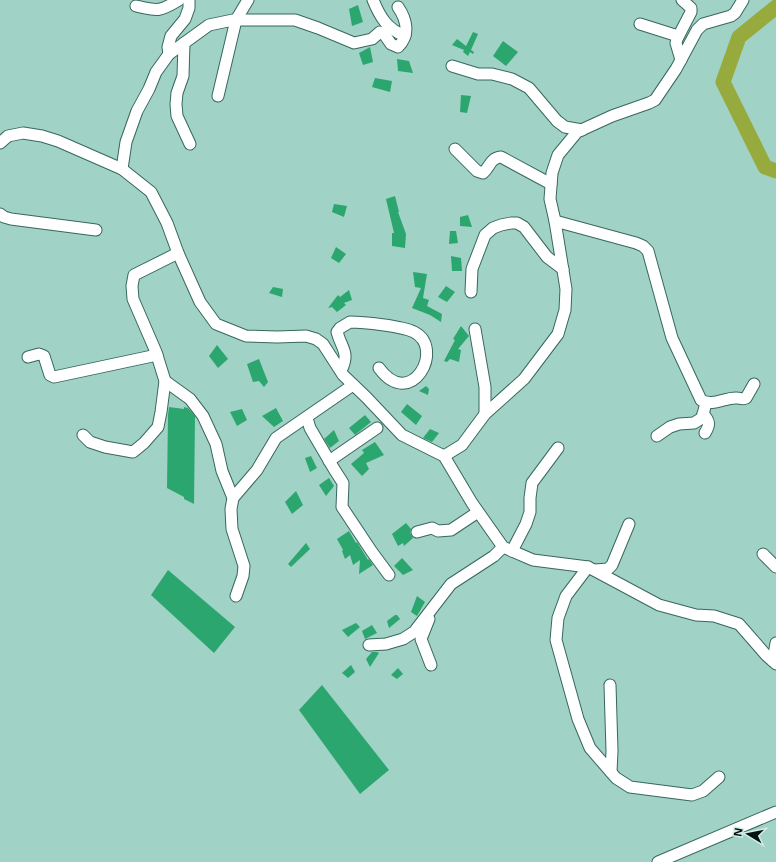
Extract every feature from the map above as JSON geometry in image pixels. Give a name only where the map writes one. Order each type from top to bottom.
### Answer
[{"type":"street","points":[[136,6],[156,11],[164,9],[179,0]]},
{"type":"street","points":[[169,54],[168,47],[172,36],[178,26],[185,19],[189,8],[189,0]]},
{"type":"street","points":[[218,96],[236,20],[248,0]]},
{"type":"street","points":[[373,0],[384,21],[393,31],[405,36]]},
{"type":"street","points":[[681,60],[676,43],[678,36],[691,12],[691,8],[682,0]]},
{"type":"street","points":[[444,456],[462,445],[485,414],[524,379],[558,334],[565,310],[566,289],[550,199],[552,173],[558,154],[577,132],[612,116],[649,104],[655,100],[676,69],[697,30],[703,24],[731,16],[735,13],[743,0]]},
{"type":"street","points":[[122,169],[126,142],[137,111],[156,72],[169,54],[209,25],[236,20],[295,20],[354,43],[372,38],[380,32],[384,34],[391,44],[398,47],[405,36],[407,28],[405,16],[398,7]]},
{"type":"street","points":[[640,24],[678,36]]},
{"type":"street","points":[[184,43],[183,76],[177,93],[176,104],[177,116],[190,144]]},
{"type":"street","points":[[452,66],[478,74],[492,74],[512,79],[529,88],[557,121],[565,127],[582,130]]},
{"type":"street","points":[[0,143],[8,136],[23,133],[42,136],[58,141],[122,169],[151,192],[167,223],[178,253],[200,302],[216,324],[246,336],[277,338],[306,336],[316,339],[323,344],[343,375],[402,435],[444,456],[478,512],[507,549],[533,560],[608,569],[612,564],[630,524]]},
{"type":"street","points":[[455,150],[477,171],[483,173],[496,158],[501,157],[551,184]]},
{"type":"street","points":[[0,214],[11,219],[96,230]]},
{"type":"street","points":[[555,221],[636,243],[643,246],[648,251],[672,338],[701,400],[708,420],[709,425],[705,433]]},
{"type":"street","points":[[471,292],[472,269],[485,235],[493,228],[511,222],[524,227],[547,257],[563,269]]},
{"type":"street","points":[[83,435],[90,442],[105,447],[132,452],[144,443],[158,427],[165,381],[157,355],[133,299],[132,286],[134,275],[178,253]]},
{"type":"street","points":[[341,371],[345,363],[346,354],[337,332],[340,328],[350,322],[399,328],[414,332],[424,340],[427,357],[423,371],[411,380],[403,384],[397,383],[388,379],[379,368]]},
{"type":"street","points":[[475,329],[485,387],[485,414]]},
{"type":"street","points":[[28,357],[39,354],[44,356],[50,375],[54,377],[157,355]]},
{"type":"street","points":[[165,381],[190,399],[203,416],[216,444],[222,471],[233,498]]},
{"type":"street","points":[[704,408],[737,398],[746,398],[754,384]]},
{"type":"street","points":[[236,596],[243,576],[244,566],[232,529],[231,510],[233,498],[257,470],[276,438],[353,385]]},
{"type":"street","points":[[657,436],[670,427],[679,424],[694,423],[702,418],[704,408]]},
{"type":"street","points":[[307,418],[310,428],[329,462],[343,483],[342,507],[374,557],[381,563],[389,575]]},
{"type":"street","points":[[329,462],[377,428]]},
{"type":"street","points":[[369,645],[386,644],[404,640],[414,632],[451,584],[507,549],[526,524],[530,512],[532,483],[558,448]]},
{"type":"street","points":[[417,532],[432,528],[438,531],[451,530],[478,512]]},
{"type":"street","points":[[763,554],[776,567]]},
{"type":"street","points":[[591,568],[659,605],[696,615],[714,616],[739,624],[774,662]]},
{"type":"street","points":[[591,568],[566,596],[558,618],[556,640],[581,726],[590,748],[616,778],[630,787],[692,795],[703,791],[719,777]]},
{"type":"street","points":[[431,665],[421,639],[437,601]]},
{"type":"street","points":[[774,662],[776,643]]},
{"type":"street","points":[[610,685],[612,751],[611,772]]},
{"type":"street","points":[[658,862],[776,812]]},
{"type":"building","points":[[358,5],[363,22],[352,26],[349,9]]},
{"type":"building","points":[[473,32],[478,34],[471,50],[474,52],[473,54],[470,52],[468,56],[463,52],[464,50],[452,45],[457,39],[466,46]]},
{"type":"building","points":[[503,41],[518,52],[506,66],[493,56]]},
{"type":"building","points":[[370,47],[373,62],[363,65],[359,53]]},
{"type":"building","points":[[397,59],[409,61],[413,73],[398,71]]},
{"type":"building","points":[[375,78],[392,81],[390,92],[372,87]]},
{"type":"building","points":[[461,95],[471,96],[467,113],[460,112]]},
{"type":"building","points":[[395,196],[398,212],[406,234],[405,248],[392,246],[392,233],[394,233],[386,199]]},
{"type":"building","points":[[334,204],[347,206],[344,217],[332,212]]},
{"type":"building","points":[[468,215],[472,227],[460,226],[460,217]]},
{"type":"building","points":[[450,231],[456,231],[458,243],[449,244]]},
{"type":"building","points":[[336,247],[346,254],[339,263],[331,258]]},
{"type":"building","points":[[451,256],[461,258],[462,271],[452,271]]},
{"type":"building","points":[[413,272],[427,274],[423,298],[429,300],[427,306],[442,314],[441,322],[430,315],[412,308],[421,288],[415,287]]},
{"type":"building","points":[[446,286],[455,292],[447,302],[438,297]]},
{"type":"building","points":[[273,287],[283,289],[282,297],[269,293]]},
{"type":"building","points":[[349,290],[352,300],[344,303],[346,305],[337,312],[332,307],[328,308],[338,295],[340,297]]},
{"type":"building","points":[[461,326],[469,336],[458,349],[461,350],[459,362],[450,359],[447,362],[444,361],[455,340],[453,339]]},
{"type":"building","points":[[217,345],[228,359],[218,368],[209,356]]},
{"type":"building","points":[[259,359],[268,382],[264,387],[259,381],[253,382],[247,364]]},
{"type":"building","points":[[426,386],[429,389],[428,395],[419,391]]},
{"type":"building","points":[[407,404],[422,416],[416,425],[401,412]]},
{"type":"building","points":[[169,407],[184,409],[184,407],[188,408],[195,416],[194,504],[167,488]]},
{"type":"building","points":[[276,408],[283,421],[274,427],[262,416]]},
{"type":"building","points":[[242,409],[247,420],[237,426],[230,412]]},
{"type":"building","points":[[365,415],[371,422],[355,435],[349,428]]},
{"type":"building","points":[[430,429],[439,433],[432,442],[423,438]]},
{"type":"building","points":[[334,430],[339,441],[330,448],[324,439]]},
{"type":"building","points":[[375,442],[384,455],[366,463],[369,469],[362,476],[351,464],[364,453],[362,450]]},
{"type":"building","points":[[311,456],[317,468],[310,472],[305,458]]},
{"type":"building","points":[[329,478],[334,486],[326,496],[319,485]]},
{"type":"building","points":[[296,491],[303,505],[292,514],[285,502]]},
{"type":"building","points":[[406,523],[411,529],[410,533],[413,538],[404,546],[403,543],[398,546],[392,534]]},
{"type":"building","points":[[349,531],[368,560],[369,559],[373,565],[359,574],[360,560],[353,565],[350,555],[345,559],[343,550],[337,539]]},
{"type":"building","points":[[306,543],[310,549],[291,567],[288,564]]},
{"type":"building","points":[[402,558],[413,570],[403,575],[394,566]]},
{"type":"building","points":[[168,570],[235,627],[214,653],[151,595]]},
{"type":"building","points":[[417,596],[425,602],[417,616],[411,612]]},
{"type":"building","points":[[397,615],[400,619],[389,628],[387,621]]},
{"type":"building","points":[[356,623],[360,627],[348,637],[342,630]]},
{"type":"building","points":[[372,625],[377,633],[365,639],[362,631]]},
{"type":"building","points":[[372,652],[379,653],[370,667],[366,659]]},
{"type":"building","points":[[351,665],[355,672],[348,678],[342,673]]},
{"type":"building","points":[[398,668],[403,674],[397,679],[391,675]]},
{"type":"building","points":[[322,685],[389,770],[360,794],[299,710]]},
{"type":"waterway","points":[[776,7],[739,37],[723,82],[765,167],[776,171]]}]
